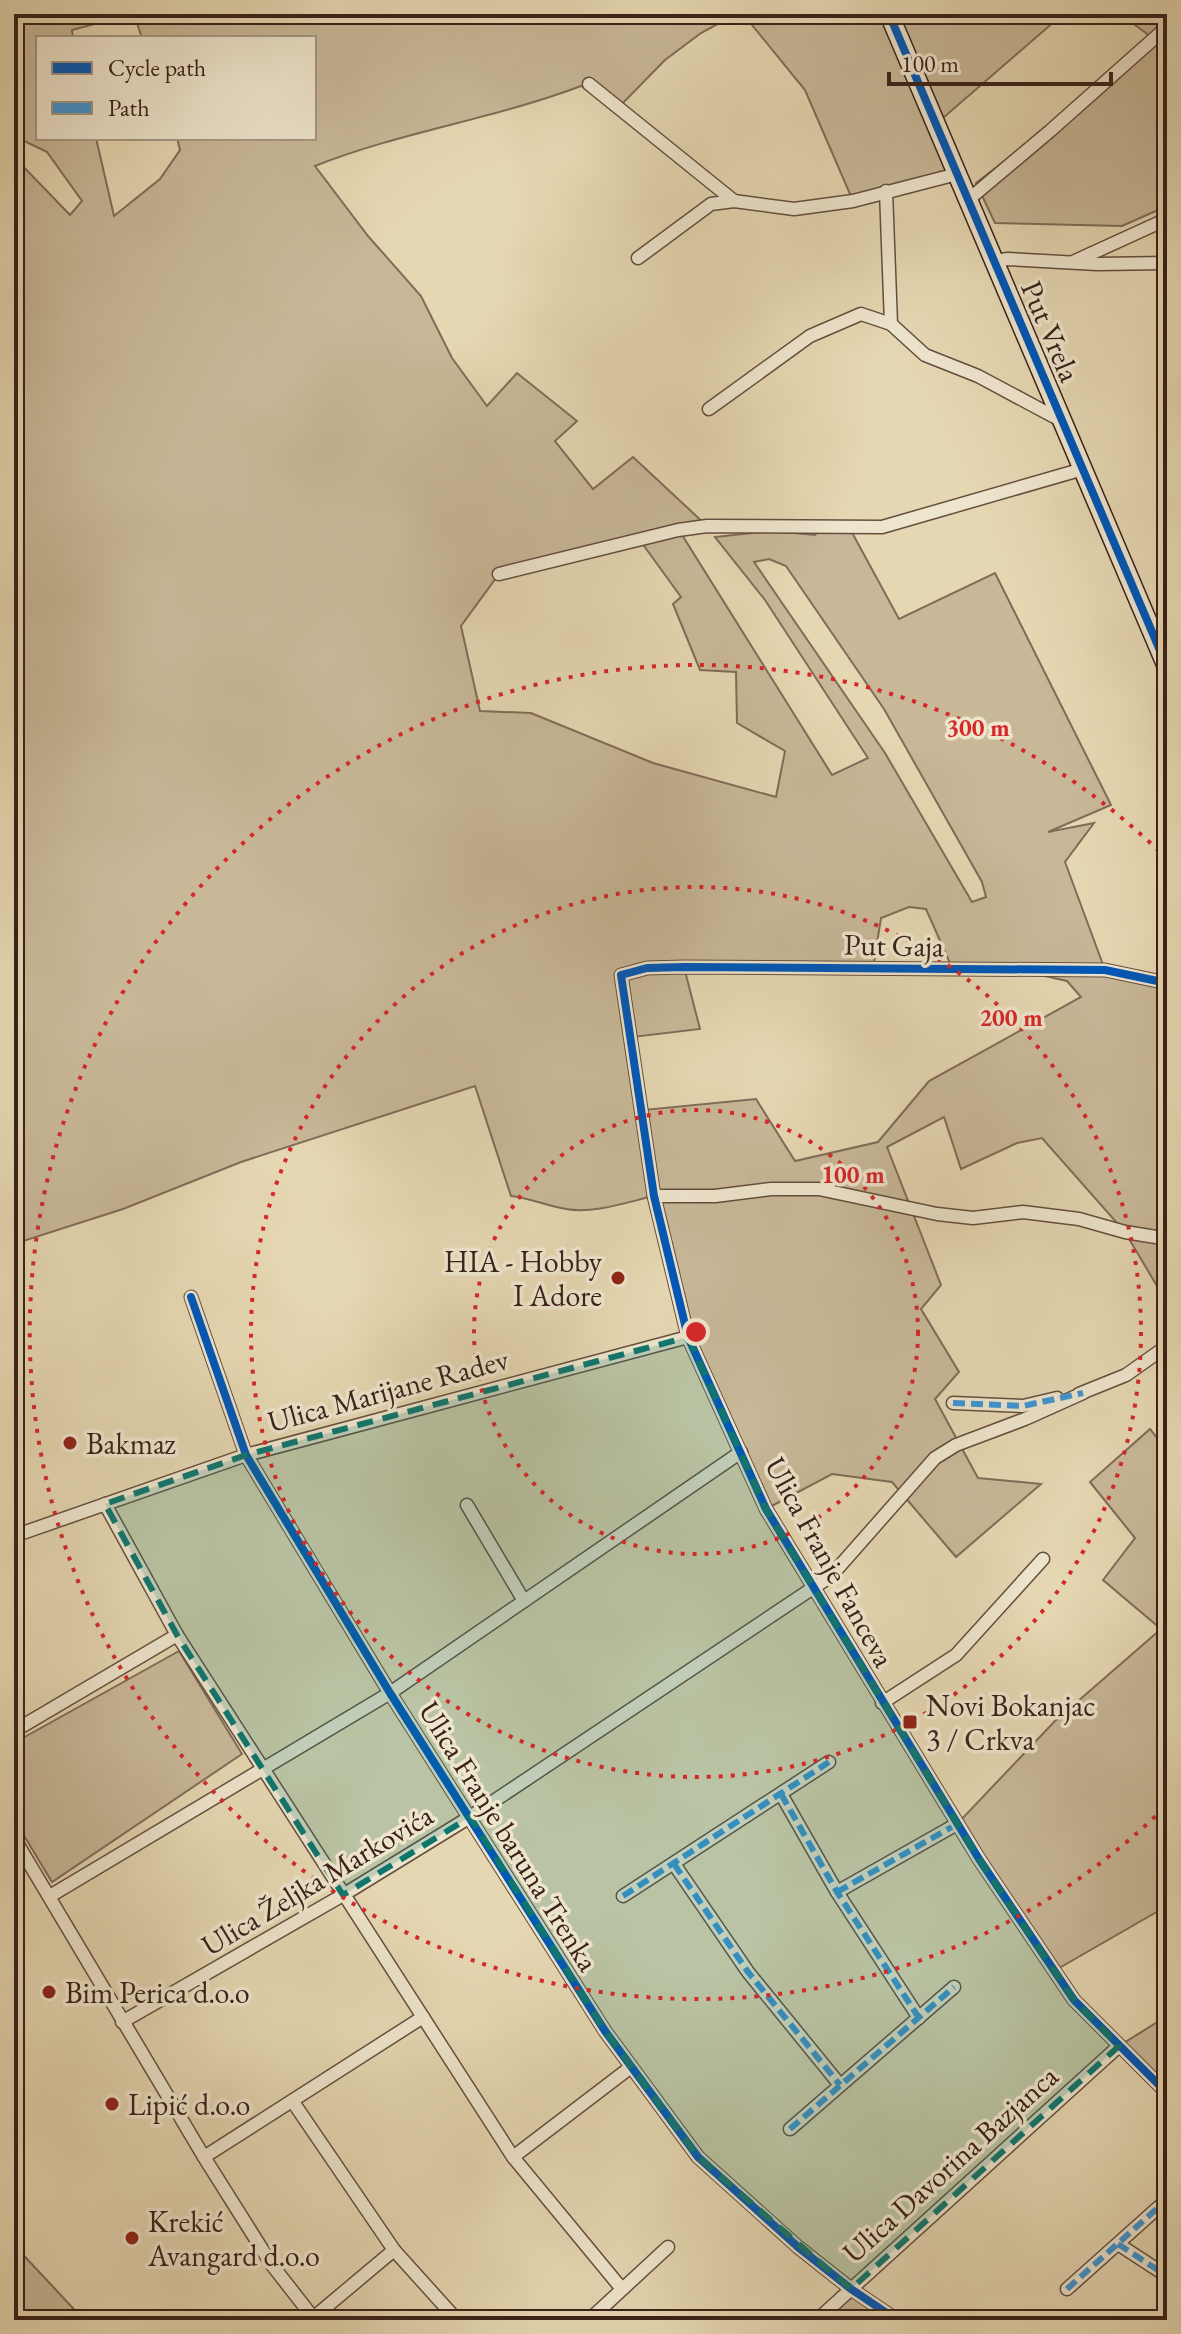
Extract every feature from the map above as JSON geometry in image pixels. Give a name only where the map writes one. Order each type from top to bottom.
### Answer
[{"type":"main road","name":"Put Vrela","points":[[889,14],[1167,667]]},
{"type":"street","points":[[968,200],[1167,27]]},
{"type":"street","points":[[589,84],[734,201]]},
{"type":"street","points":[[638,258],[711,204],[734,201],[794,209],[853,201],[957,174]]},
{"type":"street","points":[[886,191],[891,324]]},
{"type":"street","points":[[1072,263],[1167,219]]},
{"type":"street","points":[[995,261],[1167,263]]},
{"type":"street","points":[[709,409],[810,336],[861,314],[891,324],[925,355],[978,376],[1064,422]]},
{"type":"street","points":[[499,574],[678,530],[707,526],[882,527],[1083,469]]},
{"type":"street","name":"Put Gaja","points":[[621,975],[647,968],[684,967],[1105,970],[1167,983]]},
{"type":"street","name":"Ulica Franje Fanceva","points":[[621,975],[654,1196],[688,1337],[766,1509],[957,1824],[1074,2000],[1167,2093]]},
{"type":"street","points":[[654,1196],[715,1196],[771,1189],[819,1189],[937,1214],[973,1218],[1023,1212],[1079,1219],[1125,1232],[1162,1238],[1167,1243]]},
{"type":"street","name":"Ulica Franje baruna Trenka","points":[[191,1297],[246,1455],[390,1693],[596,2018],[698,2157],[798,2247],[897,2320]]},
{"type":"street","name":"Ulica Marijane Radev","points":[[14,1536],[246,1455],[688,1337]]},
{"type":"street","points":[[953,1403],[1023,1406],[1083,1393],[1126,1375],[1167,1346]]},
{"type":"street","name":"Ulica Željka Markovića","points":[[122,2022],[343,1895],[470,1817],[831,1576],[935,1458],[956,1445],[1083,1393]]},
{"type":"street","points":[[50,1896],[390,1693],[741,1452]]},
{"type":"street","points":[[105,1504],[177,1635],[513,2157],[622,2289]]},
{"type":"street","points":[[467,1505],[524,1601]]},
{"type":"street","points":[[882,1703],[956,1655],[1043,1559]]},
{"type":"street","points":[[14,1731],[177,1635]]},
{"type":"street","points":[[623,1896],[829,1762]]},
{"type":"street","points":[[781,1794],[837,1892],[919,2018]]},
{"type":"street","points":[[837,1892],[957,1824]]},
{"type":"street","points":[[14,1838],[204,2157],[272,2265],[314,2319],[394,2250]]},
{"type":"street","points":[[674,1864],[748,1972],[840,2085]]},
{"type":"street","points":[[790,2129],[954,1987]]},
{"type":"street","points":[[204,2157],[423,2017]]},
{"type":"street","name":"Ulica Davorina Bazjanca","points":[[817,2320],[1119,2046]]},
{"type":"street","points":[[513,2157],[631,2067]]},
{"type":"street","points":[[293,2102],[394,2250],[457,2320]]},
{"type":"street","points":[[1067,2289],[1161,2205]]},
{"type":"street","points":[[1118,2244],[1167,2276]]},
{"type":"street","points":[[589,2320],[668,2247]]},
{"type":"highlighted area","points":[[688,1337],[766,1509],[979,1859],[1074,2000],[1119,2046],[851,2289],[698,2157],[605,2031],[470,1817],[343,1895],[177,1635],[105,1504],[246,1455]]},
{"type":"shaded area","points":[[14,14],[132,14],[72,30],[73,36],[36,36],[36,140],[96,140],[114,216],[160,179],[180,150],[178,140],[316,140],[316,36],[141,36],[134,14],[736,14],[701,33],[665,60],[618,108],[581,86],[315,166],[368,236],[421,296],[452,358],[487,406],[517,373],[577,421],[555,441],[593,489],[633,457],[707,526],[679,530],[832,775],[868,758],[765,600],[715,537],[772,531],[815,535],[823,527],[849,527],[899,619],[995,573],[1111,805],[1048,832],[1094,823],[1065,862],[1105,970],[1167,983],[1167,1303],[1125,1232],[1042,1138],[1017,1143],[961,1169],[944,1117],[887,1147],[941,1285],[921,1309],[959,1372],[935,1399],[978,1478],[1041,1484],[956,1557],[892,1482],[832,1474],[766,1509],[688,1337],[654,1196],[610,1207],[577,1210],[511,1196],[475,1086],[241,1162],[123,1209],[14,1244],[14,157],[70,215],[82,201],[47,152],[14,136]],"holes":[[[639,539],[681,597],[673,604],[700,670],[736,672],[737,723],[785,751],[776,797],[653,763],[531,713],[480,711],[461,626],[499,574]],[[769,559],[786,566],[884,709],[982,882],[986,897],[972,902],[885,753],[754,562]],[[909,907],[926,909],[953,970],[1018,970],[1067,981],[1081,997],[929,1081],[878,1142],[795,1161],[756,1099],[644,1110],[632,1037],[700,1029],[684,967],[873,969],[881,918]]]},
{"type":"shaded area","points":[[743,14],[1063,14],[936,124],[957,174],[853,201],[805,90]]},
{"type":"shaded area","points":[[1120,14],[1167,14],[1167,206],[1122,226],[995,223],[976,183],[1158,42]]},
{"type":"shaded area","points":[[1150,1429],[1167,1450],[1167,1906],[1054,1971],[957,1824],[1054,1722],[1161,1629],[1103,1580],[1135,1538],[1090,1482]]},
{"type":"shaded area","points":[[179,1651],[242,1754],[52,1882],[14,1819],[14,1743]]},
{"type":"shaded area","points":[[1167,2016],[1167,2093],[1119,2046]]},
{"type":"shaded area","points":[[14,2245],[84,2320],[14,2320]]},
{"type":"shaded area","points":[[851,2289],[897,2320],[817,2320]]},
{"type":"marked path","points":[[953,1403],[1023,1406],[1083,1393]]},
{"type":"marked path","points":[[623,1896],[829,1762]]},
{"type":"marked path","points":[[781,1794],[837,1892],[919,2018]]},
{"type":"marked path","points":[[837,1892],[957,1824]]},
{"type":"marked path","points":[[674,1864],[748,1972],[840,2085]]},
{"type":"marked path","points":[[790,2129],[954,1987]]},
{"type":"marked path","points":[[1067,2289],[1161,2205]]},
{"type":"marked path","points":[[1118,2244],[1167,2276]]},
{"type":"cycle path","points":[[889,14],[1167,667]]},
{"type":"cycle path","points":[[1167,983],[1105,970],[684,967],[647,968],[621,975],[654,1196],[688,1337],[766,1509],[979,1859],[1074,2000],[1167,2093]]},
{"type":"cycle path","points":[[191,1297],[246,1455],[390,1693],[605,2031],[698,2157],[798,2247],[897,2320]]},
{"type":"place","name":"HIA - Hobby I Adore","points":[[618,1278]]},
{"type":"place","name":"Bakmaz","points":[[70,1443]]},
{"type":"place","name":"Novi Bokanjac 3 / Crkva","points":[[910,1722]]},
{"type":"place","name":"Bim Perica d.o.o","points":[[49,1992]]},
{"type":"place","name":"Lipić d.o.o","points":[[112,2104]]},
{"type":"place","name":"Krekić Avangard d.o.o","points":[[132,2238]]}]
